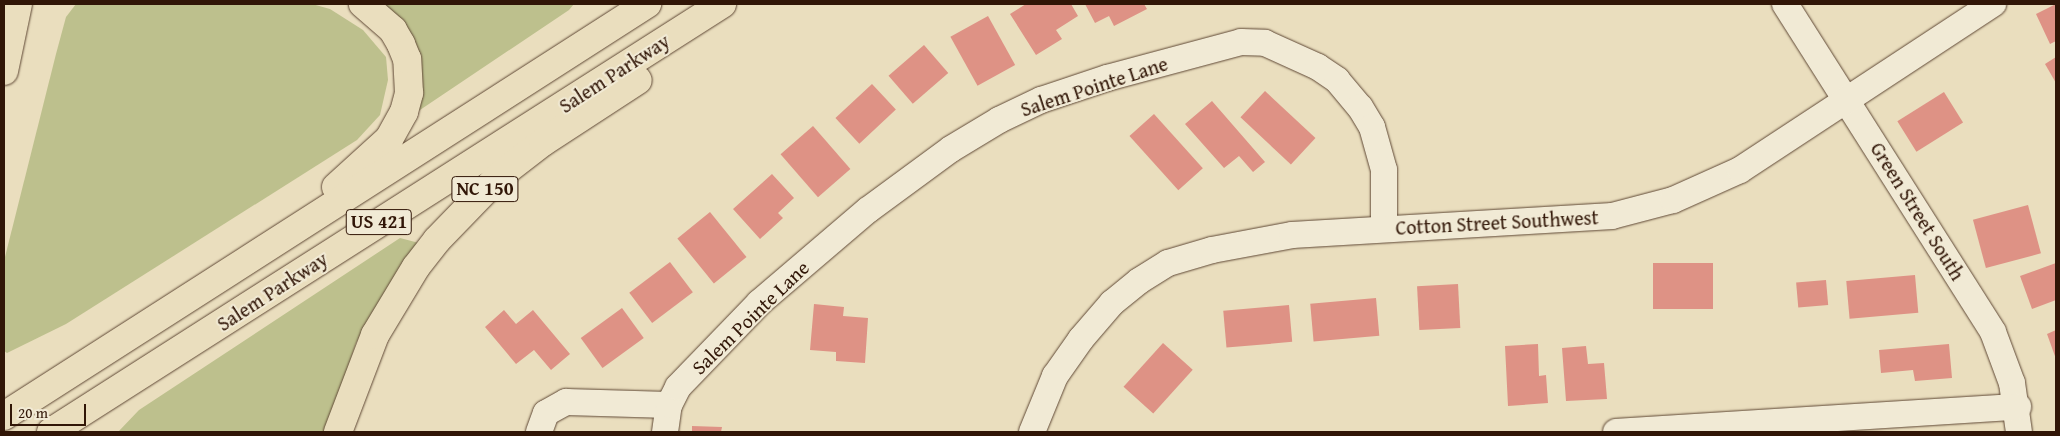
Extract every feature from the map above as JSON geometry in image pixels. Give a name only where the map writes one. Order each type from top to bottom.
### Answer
[{"type":"main road","points":[[4,72],[18,4]]},
{"type":"main road","points":[[283,236],[389,138],[404,112],[409,93],[407,59],[393,30],[363,4]]},
{"type":"main road","name":"Salem Parkway","points":[[4,416],[647,4]]},
{"type":"main road","name":"Salem Parkway","points":[[51,432],[715,8]]},
{"type":"main road","name":"NC 150","points":[[338,432],[375,335],[416,267],[448,227],[492,182],[543,142],[691,45],[715,8]]},
{"type":"street","name":"Green Street South","points":[[1784,4],[1847,99],[1977,304],[2004,358],[2019,420]]},
{"type":"street","name":"Cotton Street Southwest","points":[[1032,432],[1055,376],[1081,339],[1112,303],[1139,281],[1168,263],[1212,250],[1292,235],[1384,228],[1612,216],[1673,200],[1740,170],[1993,4]]},
{"type":"street","name":"Salem Pointe Lane","points":[[665,432],[669,405],[678,387],[759,303],[868,210],[951,150],[999,120],[1041,100],[1107,78],[1241,42],[1265,44],[1318,67],[1337,80],[1360,106],[1380,148],[1384,170],[1384,228]]},
{"type":"street","points":[[539,432],[546,414],[566,402],[669,405]]},
{"type":"street","points":[[1616,432],[2019,420]]},
{"type":"green space","points":[[76,4],[312,4],[330,9],[363,30],[386,57],[388,80],[380,115],[357,140],[66,324],[7,353],[4,351],[4,261],[66,17]]},
{"type":"green space","points":[[382,4],[574,4],[569,10],[414,114],[412,36],[397,15]]},
{"type":"green space","points":[[400,238],[419,243],[395,275],[356,343],[327,432],[118,432],[139,410]]},
{"type":"building","points":[[1026,4],[1071,4],[1078,16],[1056,30],[1062,39],[1036,55],[1010,14]]},
{"type":"building","points":[[1085,4],[1144,4],[1147,9],[1114,26],[1109,16],[1095,23]]},
{"type":"building","points":[[2056,4],[2056,41],[2050,44],[2036,14]]},
{"type":"building","points":[[988,16],[1015,65],[978,86],[950,37]]},
{"type":"building","points":[[924,45],[948,73],[913,104],[889,76]]},
{"type":"building","points":[[2056,57],[2056,83],[2045,64]]},
{"type":"building","points":[[872,84],[896,110],[859,144],[835,118]]},
{"type":"building","points":[[1265,91],[1315,138],[1291,164],[1240,117]]},
{"type":"building","points":[[1944,92],[1963,123],[1916,152],[1897,121]]},
{"type":"building","points":[[1212,101],[1265,162],[1253,172],[1239,156],[1224,168],[1185,124]]},
{"type":"building","points":[[1154,114],[1203,168],[1178,190],[1129,136]]},
{"type":"building","points":[[813,126],[850,169],[818,197],[781,154]]},
{"type":"building","points":[[772,174],[794,198],[778,213],[783,218],[760,239],[733,209]]},
{"type":"building","points":[[2028,205],[2041,253],[1986,268],[1973,220]]},
{"type":"building","points":[[710,212],[747,257],[714,284],[677,238]]},
{"type":"building","points":[[670,262],[693,292],[652,323],[629,293]]},
{"type":"building","points":[[1653,263],[1713,263],[1713,309],[1653,309]]},
{"type":"building","points":[[2056,263],[2056,300],[2032,309],[2020,276]]},
{"type":"building","points":[[1915,275],[1918,313],[1850,319],[1846,281]]},
{"type":"building","points":[[1826,280],[1828,305],[1798,308],[1796,283]]},
{"type":"building","points":[[1458,284],[1460,328],[1419,330],[1417,286]]},
{"type":"building","points":[[1376,298],[1379,336],[1314,342],[1310,304]]},
{"type":"building","points":[[814,304],[844,307],[843,316],[868,318],[865,363],[836,361],[836,352],[810,350]]},
{"type":"building","points":[[1289,305],[1292,342],[1226,348],[1223,311]]},
{"type":"building","points":[[622,308],[644,338],[602,368],[581,338]]},
{"type":"building","points":[[504,310],[516,324],[533,310],[570,354],[551,370],[534,350],[516,364],[485,327]]},
{"type":"building","points":[[2056,330],[2056,359],[2047,334]]},
{"type":"building","points":[[1163,343],[1193,370],[1153,414],[1124,387]]},
{"type":"building","points":[[1538,344],[1539,376],[1546,375],[1548,403],[1508,406],[1505,346]]},
{"type":"building","points":[[1949,344],[1952,378],[1915,381],[1913,370],[1881,373],[1879,350]]},
{"type":"building","points":[[1586,346],[1588,364],[1604,363],[1607,399],[1566,401],[1562,348]]},
{"type":"building","points":[[692,426],[722,427],[721,432],[692,432]]}]
